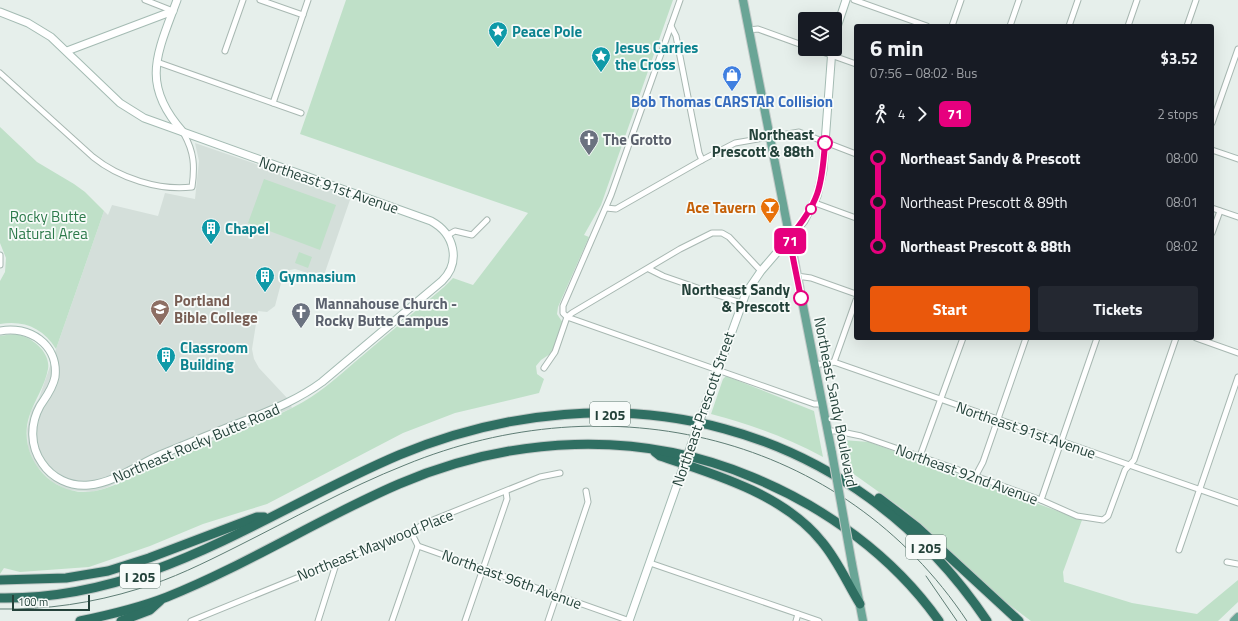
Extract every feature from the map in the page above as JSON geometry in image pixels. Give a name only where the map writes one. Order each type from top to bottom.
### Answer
[{"type":"highway","name":"I 205","points":[[0,598],[42,597],[68,594],[128,580],[187,558],[380,464],[435,442],[499,423],[574,414],[613,414],[657,417],[693,422],[732,430],[786,449],[820,466],[853,486],[888,512],[926,546],[951,574],[987,621]]},
{"type":"highway","name":"I 205","points":[[80,621],[165,598],[247,560],[393,487],[461,462],[501,452],[551,445],[593,444],[650,448],[698,458],[734,470],[787,492],[813,507],[859,539],[909,585],[939,621]]},
{"type":"highway","points":[[650,448],[660,456],[730,480],[772,502],[800,520],[829,550],[860,604]]},
{"type":"highway","points":[[853,486],[879,498],[910,521],[1018,621]]},
{"type":"highway","points":[[0,580],[66,578],[108,570],[149,558],[257,517],[269,517]]},
{"type":"highway","points":[[121,621],[150,610],[165,598]]},
{"type":"main road","name":"Northeast Sandy Boulevard","points":[[743,0],[832,453],[863,621]]},
{"type":"main road","points":[[1234,621],[1238,617]]},
{"type":"street","points":[[145,0],[173,11]]},
{"type":"street","points":[[0,73],[104,165],[126,176],[151,183],[174,188],[192,187],[195,160],[192,148],[184,134],[170,117],[161,101],[156,85],[157,62],[177,0]]},
{"type":"street","points":[[225,51],[243,0]]},
{"type":"street","points":[[260,0],[303,15]]},
{"type":"street","points":[[273,102],[308,0]]},
{"type":"street","points":[[680,0],[606,208],[563,306],[564,313],[567,317],[717,370],[814,404],[822,404]]},
{"type":"street","points":[[842,12],[846,0]]},
{"type":"street","points":[[854,0],[921,24]]},
{"type":"street","points":[[953,24],[961,0]]},
{"type":"street","points":[[1011,24],[1019,0]]},
{"type":"street","points":[[1070,24],[1078,0]]},
{"type":"street","points":[[1129,24],[1137,0]]},
{"type":"street","points":[[1188,24],[1196,0]]},
{"type":"street","points":[[67,51],[173,11]]},
{"type":"street","points":[[0,12],[40,30],[67,51],[113,97],[131,112],[151,122],[184,134]]},
{"type":"street","points":[[671,26],[676,36],[699,154],[702,160]]},
{"type":"street","points":[[749,30],[758,29],[798,43]]},
{"type":"street","points":[[1214,118],[1238,49]]},
{"type":"street","name":"Northeast Prescott Street","points":[[629,621],[741,303],[749,287],[804,221],[815,203],[822,178],[831,56]]},
{"type":"street","points":[[839,56],[854,63]]},
{"type":"street","points":[[157,62],[301,112]]},
{"type":"street","points":[[606,208],[616,209],[735,143],[799,132],[854,153]]},
{"type":"street","name":"Northeast 91st Avenue","points":[[184,134],[427,220],[440,226],[448,235]]},
{"type":"street","points":[[1214,151],[1238,159]]},
{"type":"street","points":[[815,203],[854,217]]},
{"type":"street","points":[[1214,209],[1238,218]]},
{"type":"street","points":[[1214,228],[1220,211]]},
{"type":"street","points":[[448,235],[455,231],[469,235],[475,234],[487,220]]},
{"type":"street","points":[[544,368],[555,352],[567,317],[680,249],[712,233],[719,233],[729,237],[761,271]]},
{"type":"street","name":"Northeast Rocky Butte Road","points":[[0,332],[16,329],[32,334],[45,344],[52,356],[55,369],[54,379],[38,411],[33,428],[33,440],[39,459],[50,472],[62,481],[78,485],[94,485],[113,478],[159,455],[294,400],[316,386],[447,276],[452,265],[454,255],[448,235]]},
{"type":"street","points":[[0,255],[0,265]]},
{"type":"street","points":[[649,269],[663,276],[741,303]]},
{"type":"street","points":[[797,276],[811,278],[854,293]]},
{"type":"street","points":[[834,362],[854,306]]},
{"type":"street","points":[[920,456],[962,340]]},
{"type":"street","points":[[975,477],[983,462],[1025,340]]},
{"type":"street","points":[[1041,500],[1096,340]]},
{"type":"street","points":[[1130,465],[1134,460],[1175,340]]},
{"type":"street","points":[[1202,340],[1238,353]]},
{"type":"street","name":"Northeast 91st Avenue","points":[[814,365],[834,362],[1238,503]]},
{"type":"street","points":[[1179,550],[1238,376]]},
{"type":"street","name":"Northeast 92nd Avenue","points":[[827,431],[837,430],[861,436],[920,456],[1041,500],[1077,516],[1106,519],[1126,470],[1130,465]]},
{"type":"street","name":"Northeast Maywood Place","points":[[192,621],[203,619],[337,561],[411,532],[423,524],[506,492],[540,477],[560,472]]},
{"type":"street","points":[[548,621],[588,502],[586,491]]},
{"type":"street","points":[[465,621],[506,499],[506,492]]},
{"type":"street","points":[[392,621],[418,546],[411,532]]},
{"type":"street","name":"Northeast 96th Avenue","points":[[418,546],[629,621]]},
{"type":"street","points":[[318,621],[337,561]]},
{"type":"street","points":[[1227,562],[1238,564]]},
{"type":"street","points":[[650,563],[819,621]]},
{"type":"street","points":[[796,621],[798,614]]},
{"type":"shaded area","name":"Portland Bible College","points":[[195,143],[351,197],[323,278],[295,269],[290,270],[283,276],[275,306],[267,312],[258,311],[252,349],[254,359],[259,368],[288,399],[292,408],[140,471],[106,488],[92,492],[67,490],[52,482],[34,464],[28,448],[27,429],[31,411],[39,398],[104,211],[108,215],[112,205],[158,216],[165,193],[195,199],[199,161]]},
{"type":"green space","points":[[346,0],[673,0],[601,205],[584,235],[589,237],[558,307],[557,314],[563,323],[553,352],[541,360],[536,366],[537,374],[544,379],[539,393],[455,413],[403,433],[267,504],[203,524],[150,546],[89,567],[20,572],[4,568],[0,574],[0,336],[17,334],[30,339],[40,347],[47,357],[47,375],[31,411],[27,431],[28,444],[38,468],[58,485],[70,490],[84,492],[105,489],[167,459],[271,418],[311,397],[341,374],[453,278],[473,285],[528,213],[300,134]]},
{"type":"green space","name":"Rocky Butte Natural Area","points":[[0,127],[37,162],[85,192],[104,211],[56,349],[45,336],[32,327],[17,323],[0,324],[0,281],[5,272],[6,258],[0,243]]},
{"type":"green space","points":[[264,179],[336,205],[320,250],[248,223]]},
{"type":"green space","points":[[299,252],[312,257],[308,268],[295,263]]},
{"type":"green space","points":[[726,376],[814,411],[823,457],[796,443],[768,432],[711,414],[723,379]]},
{"type":"green space","points":[[843,440],[869,442],[1082,520],[1063,572],[1064,582],[1132,603],[1197,614],[1238,580],[1238,602],[1218,621],[1031,621],[1003,600],[907,512],[848,470]]},
{"type":"tram line","points":[[0,609],[69,605],[121,594],[151,585],[200,565],[383,474],[405,465],[483,440],[561,428],[640,428],[716,441],[788,467],[855,506],[915,557],[967,621]]},
{"type":"tram line","points":[[926,576],[957,621]]},
{"type":"bus line","name":"71","points":[[801,298],[789,238],[804,221],[815,203],[822,178],[825,143]]},
{"type":"place","name":"Peace Pole","points":[[498,48]]},
{"type":"place","name":"Jesus Carries the Cross","points":[[601,73]]},
{"type":"place","name":"Bob Thomas CARSTAR Collision","points":[[732,92]]},
{"type":"place","name":"Northeast Prescott & 88th","points":[[825,143]]},
{"type":"place","name":"The Grotto","points":[[589,156]]},
{"type":"place","name":"Ace Tavern","points":[[770,224]]},
{"type":"place","name":"Chapel","points":[[211,245]]},
{"type":"place","name":"Gymnasium","points":[[265,293]]},
{"type":"place","name":"Northeast Sandy & Prescott","points":[[801,298]]},
{"type":"place","name":"Portland Bible College","points":[[160,326]]},
{"type":"place","name":"Mannahouse Church - Rocky Butte Campus","points":[[301,329]]},
{"type":"place","name":"Classroom Building","points":[[166,373]]}]
